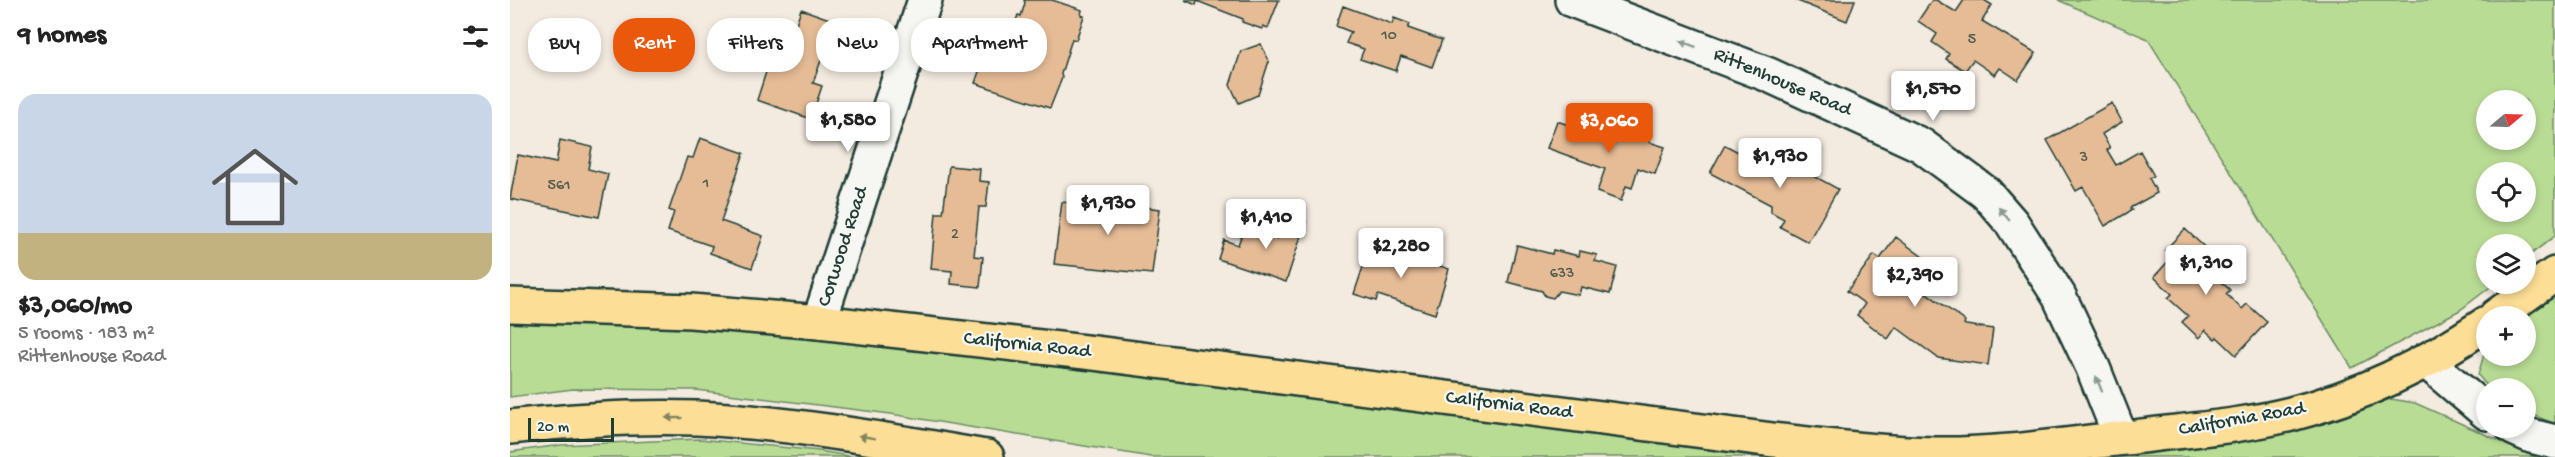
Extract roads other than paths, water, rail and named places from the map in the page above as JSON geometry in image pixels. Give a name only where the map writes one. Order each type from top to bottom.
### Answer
[{"type":"main road","points":[[2510,306],[2555,274]]},
{"type":"main road","name":"California Road","points":[[510,305],[691,311],[819,322],[1094,353],[1773,440],[1879,451],[1936,454],[1984,453],[2121,438],[2230,425],[2289,414],[2375,386],[2426,361],[2476,329]]},
{"type":"main road","points":[[510,427],[596,419],[697,418],[811,429],[987,457]]},
{"type":"street","name":"Corwood Road","points":[[819,322],[925,0]]},
{"type":"street","name":"Rittenhouse Road","points":[[1572,0],[1769,75],[1902,136],[1921,145],[1986,193],[2012,224],[2059,296],[2093,368],[2121,438]]},
{"type":"street","points":[[2426,361],[2476,404]]},
{"type":"street","points":[[2536,437],[2555,442]]}]
